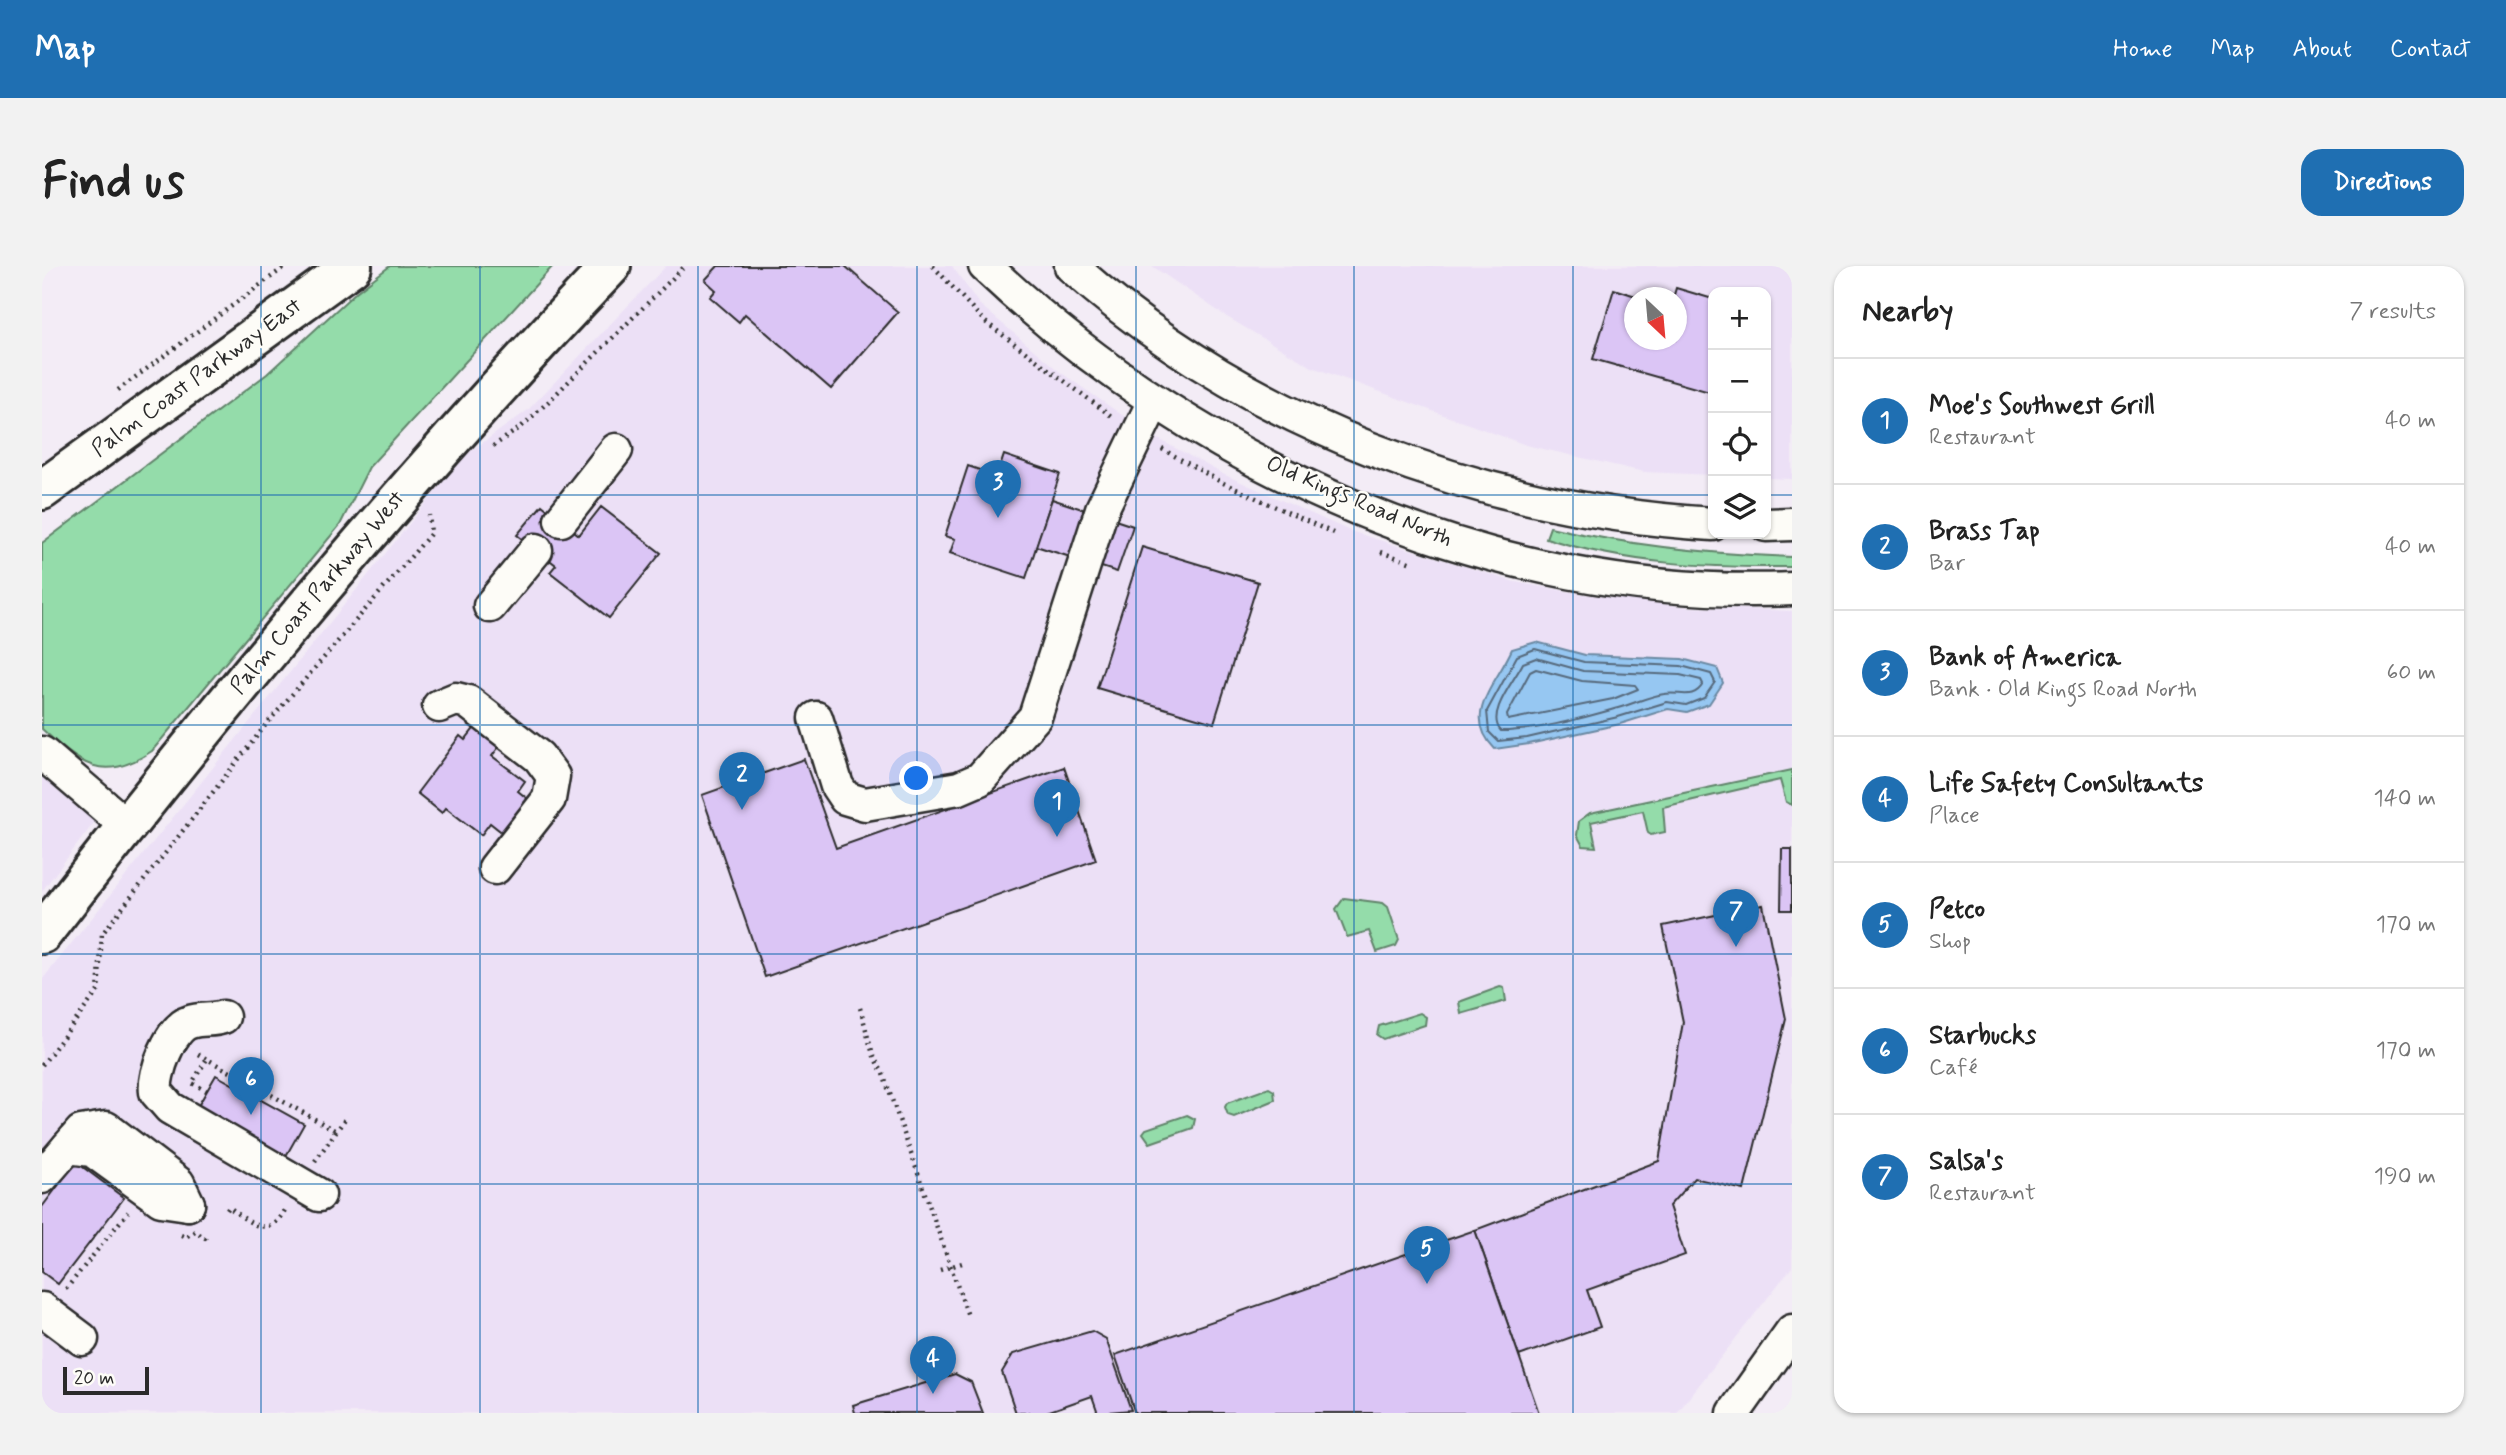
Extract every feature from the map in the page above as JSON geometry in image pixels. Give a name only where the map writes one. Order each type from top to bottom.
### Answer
[{"type":"main road","name":"Palm Coast Parkway East","points":[[42,490],[352,266]]},
{"type":"main road","name":"Palm Coast Parkway West","points":[[42,934],[309,602],[445,444],[611,266]]},
{"type":"street","name":"Old Kings Road North","points":[[985,266],[1076,347],[1154,401],[1242,452],[1413,530],[1480,552],[1655,585],[1713,590],[1792,589]]},
{"type":"street","points":[[1071,266],[1159,337],[1265,400],[1433,474],[1493,491],[1553,503],[1708,523]]},
{"type":"street","points":[[816,718],[837,786],[845,798],[865,804],[959,788],[980,779],[1035,717],[1102,509],[1154,401]]},
{"type":"street","points":[[561,520],[615,450]]},
{"type":"street","points":[[1771,525],[1792,524]]},
{"type":"street","points":[[490,606],[536,550]]},
{"type":"street","points":[[439,706],[456,699],[468,702],[539,757],[553,776],[549,799],[495,868]]},
{"type":"street","points":[[42,753],[127,826]]},
{"type":"street","points":[[223,1017],[190,1022],[181,1028],[156,1071],[156,1092],[170,1108],[319,1195]]},
{"type":"street","points":[[42,1177],[68,1147],[92,1150],[161,1200],[188,1204]]},
{"type":"street","points":[[50,1304],[82,1339]]},
{"type":"street","points":[[1734,1413],[1792,1331]]},
{"type":"path","points":[[108,398],[286,266]]},
{"type":"path","points":[[491,448],[520,428],[548,402],[685,266]]},
{"type":"path","points":[[933,266],[974,312],[1069,387]]},
{"type":"path","points":[[1157,446],[1221,482],[1336,534]]},
{"type":"path","points":[[42,1065],[98,991],[102,934],[264,727],[431,533],[430,507]]},
{"type":"path","points":[[860,1008],[870,1038],[872,1054],[882,1071],[968,1316]]},
{"type":"path","points":[[198,1054],[260,1086],[336,1131]]},
{"type":"path","points":[[207,1059],[192,1083],[207,1091]]},
{"type":"path","points":[[254,1096],[260,1086]]},
{"type":"path","points":[[314,1163],[345,1119]]},
{"type":"path","points":[[227,1210],[229,1207],[254,1227],[261,1227],[276,1221],[286,1207]]},
{"type":"path","points":[[50,1304],[130,1210],[136,1215]]},
{"type":"path","points":[[940,1270],[962,1263]]},
{"type":"shaded area","points":[[666,266],[952,266],[979,304],[1060,372],[1151,435],[1223,474],[1350,531],[1515,582],[1582,594],[1686,607],[1792,611],[1792,1267],[1677,1413],[42,1413],[42,980],[464,456],[528,410]]},
{"type":"shaded area","points":[[1152,266],[1792,266],[1792,479],[1771,478],[1771,287],[1708,287],[1708,475],[1644,472],[1526,445],[1312,367],[1227,317]]},
{"type":"shaded area","points":[[42,771],[96,820],[42,891]]},
{"type":"green space","points":[[390,266],[553,266],[369,467],[340,525],[152,751],[134,761],[105,768],[80,760],[42,729],[42,543],[267,374],[356,292]]},
{"type":"green space","points":[[1550,527],[1670,548],[1792,557],[1792,567],[1730,567],[1636,559],[1546,538]]},
{"type":"green space","points":[[1792,770],[1792,805],[1786,802],[1780,780],[1663,807],[1665,832],[1651,835],[1648,833],[1643,811],[1591,822],[1596,847],[1583,846],[1577,835],[1579,821],[1590,813]]},
{"type":"green space","points":[[1344,898],[1383,903],[1388,907],[1399,940],[1396,946],[1377,952],[1369,931],[1347,937],[1336,909]]},
{"type":"green space","points":[[1500,987],[1504,988],[1506,1001],[1461,1014],[1459,1002]]},
{"type":"green space","points":[[1420,1013],[1426,1017],[1425,1025],[1383,1039],[1377,1035],[1379,1026]]},
{"type":"green space","points":[[1269,1088],[1274,1091],[1275,1100],[1234,1117],[1228,1115],[1225,1107],[1227,1103]]},
{"type":"green space","points":[[1187,1115],[1195,1119],[1193,1128],[1150,1143],[1143,1133],[1146,1129]]},
{"type":"water","points":[[1536,642],[1585,655],[1682,659],[1717,668],[1723,683],[1709,704],[1687,712],[1668,709],[1620,724],[1495,749],[1485,736],[1481,724],[1485,700],[1512,649]]},
{"type":"building","points":[[718,266],[845,266],[898,312],[831,389],[745,314],[739,322],[710,297],[716,290],[705,280]]},
{"type":"building","points":[[1614,289],[1624,292],[1624,350],[1687,350],[1687,291],[1708,298],[1708,392],[1593,359]]},
{"type":"building","points":[[1004,455],[1060,474],[1026,578],[950,553],[955,539],[945,536],[968,466],[997,476]]},
{"type":"building","points":[[1052,499],[1133,526],[1117,572],[1036,546]]},
{"type":"building","points":[[542,505],[579,535],[601,507],[661,553],[609,618],[550,572],[556,565],[517,535]]},
{"type":"building","points":[[1142,547],[1258,582],[1214,723],[1097,688]]},
{"type":"building","points":[[491,707],[515,726],[492,756],[525,781],[518,791],[529,800],[504,834],[490,823],[481,835],[446,808],[442,813],[417,793],[460,736],[465,740]]},
{"type":"building","points":[[804,759],[836,848],[1064,767],[1096,860],[765,977],[702,795]]},
{"type":"building","points":[[1782,849],[1792,849],[1792,910],[1781,910]]},
{"type":"building","points":[[1763,905],[1786,1019],[1744,1190],[1694,1178],[1669,1206],[1685,1255],[1587,1290],[1600,1327],[1519,1356],[1475,1230],[1659,1161],[1683,1022],[1663,926]]},
{"type":"building","points":[[216,1075],[304,1124],[286,1156],[198,1106]]},
{"type":"building","points":[[76,1162],[124,1198],[58,1284],[42,1272],[42,1207]]},
{"type":"building","points":[[1475,1230],[1539,1413],[1135,1413],[1115,1355]]},
{"type":"building","points":[[1092,1331],[1106,1339],[1131,1410],[1098,1413],[1092,1396],[1044,1413],[1016,1413],[1002,1372],[1013,1354]]},
{"type":"building","points":[[955,1374],[971,1382],[983,1413],[855,1413],[853,1405]]},
{"type":"place","name":"Bank of America","points":[[998,518]]},
{"type":"place","name":"Brass Tap","points":[[742,810]]},
{"type":"place","name":"Moe's Southwest Grill","points":[[1057,837]]},
{"type":"place","name":"Salsa's","points":[[1736,947]]},
{"type":"place","name":"Starbucks","points":[[251,1115]]},
{"type":"place","name":"Petco","points":[[1427,1284]]},
{"type":"place","name":"Life Safety Consultants","points":[[933,1394]]}]
